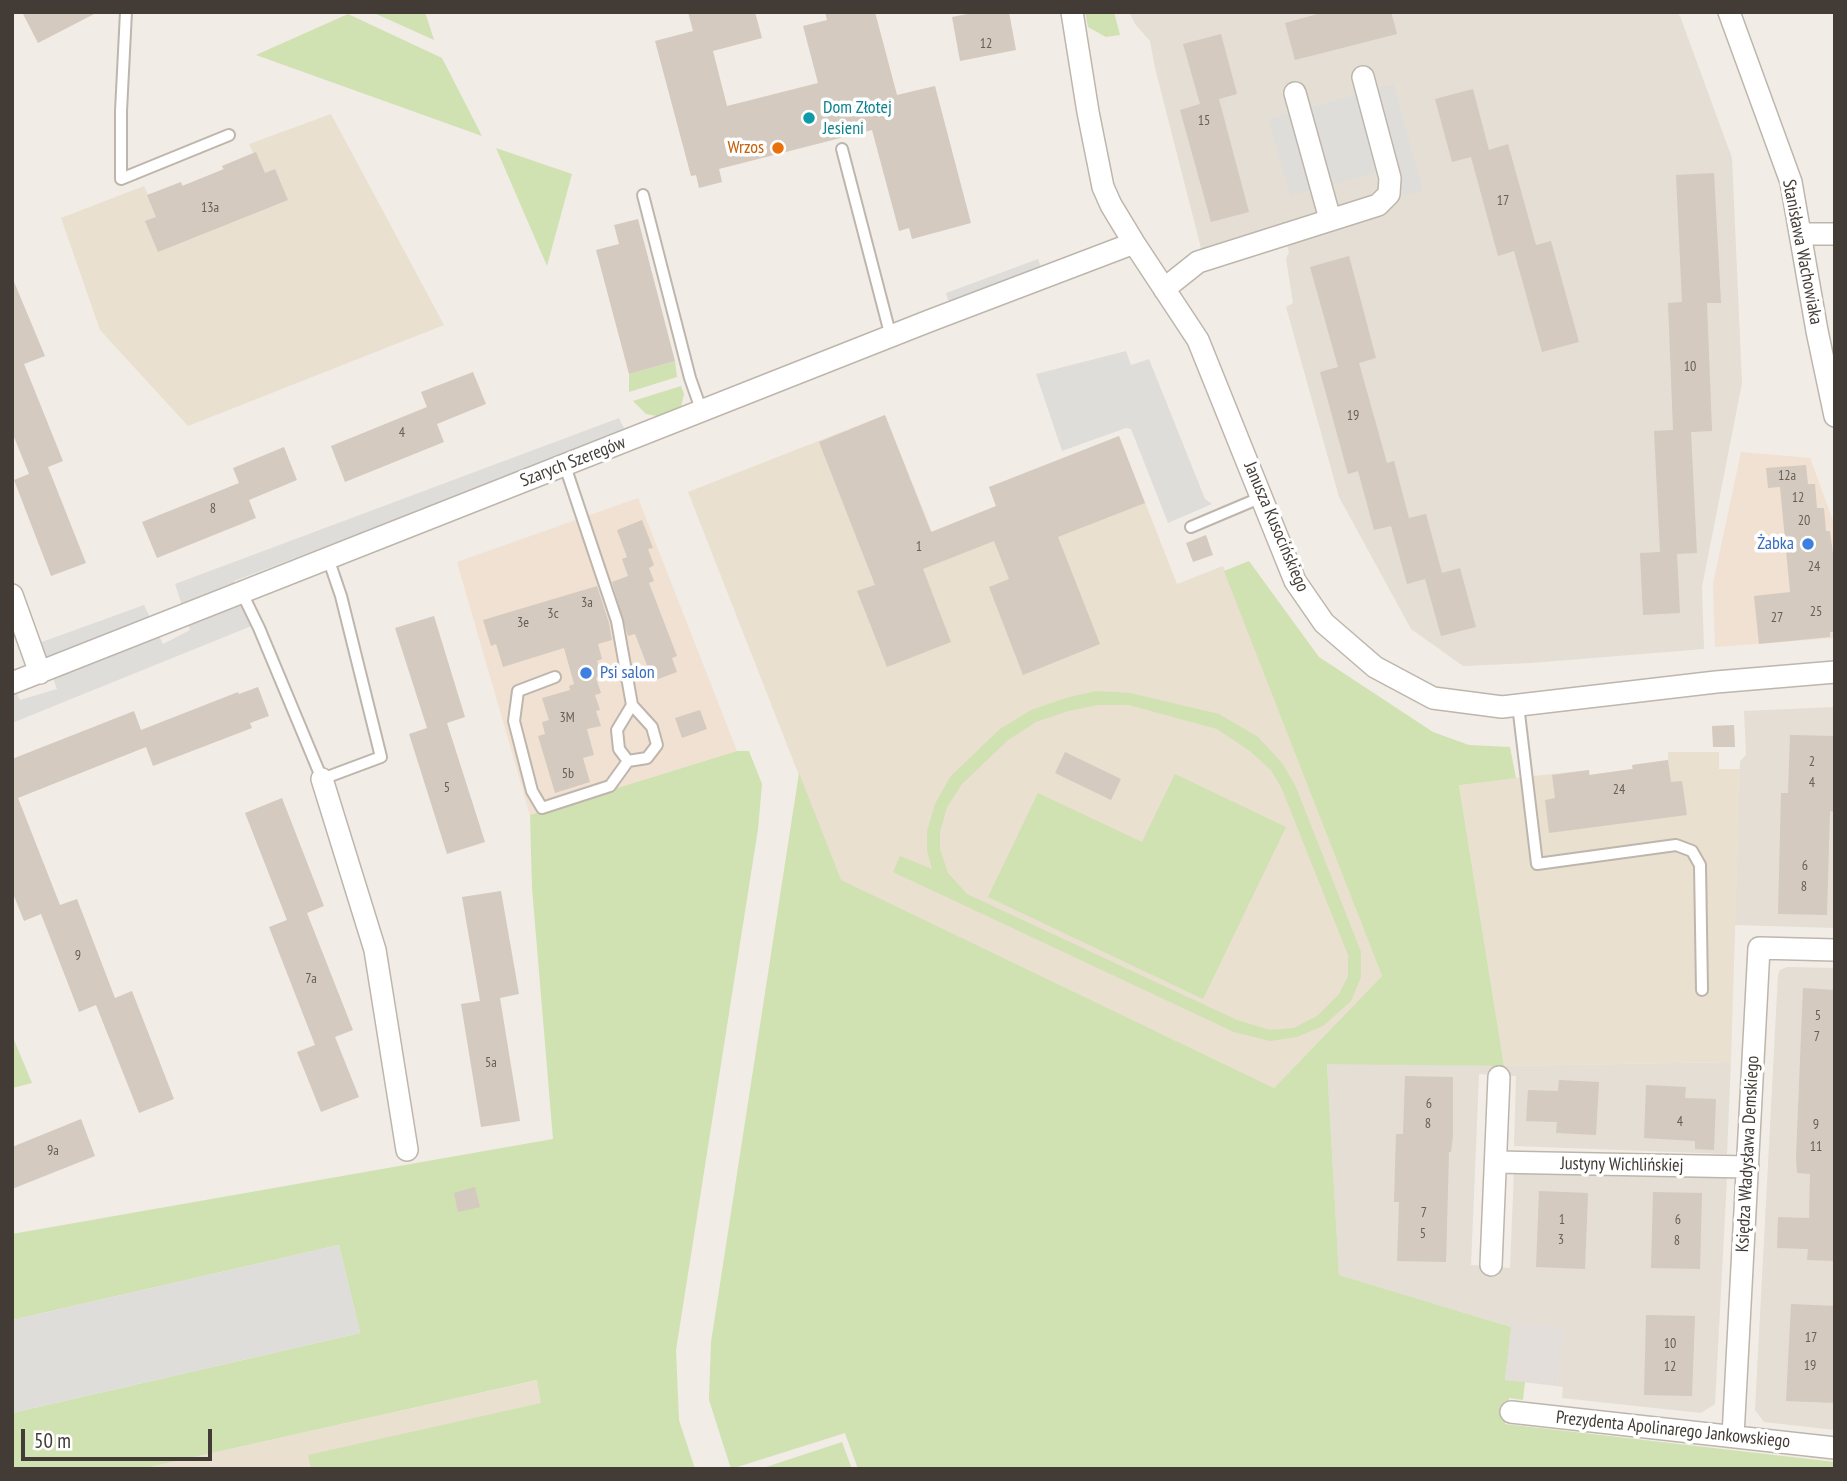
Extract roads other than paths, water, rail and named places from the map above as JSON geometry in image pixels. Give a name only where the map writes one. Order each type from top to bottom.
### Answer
[{"type":"street","name":"Janusza Kusocińskiego","points":[[1072,12],[1100,177],[1111,205],[1198,340],[1295,581],[1324,624],[1375,667],[1433,698],[1502,707],[1716,682],[1835,672]]},
{"type":"street","name":"Stanisława Wachowiaka","points":[[1729,12],[1791,182],[1835,416]]},
{"type":"street","points":[[1164,289],[1198,262],[1378,205],[1389,194],[1391,178],[1363,77]]},
{"type":"street","points":[[1296,93],[1330,219]]},
{"type":"street","points":[[1801,234],[1835,234]]},
{"type":"street","name":"Szarych Szeregów","points":[[12,683],[1134,243]]},
{"type":"street","points":[[12,595],[40,673]]},
{"type":"street","points":[[321,779],[375,950],[407,1150]]},
{"type":"street","name":"Księdza Władysława Demskiego","points":[[1733,1436],[1759,948],[1835,950]]},
{"type":"street","points":[[1490,1265],[1499,1077]]},
{"type":"street","name":"Justyny Wichlińskiej","points":[[1496,1162],[1748,1167]]},
{"type":"street","name":"Prezydenta Apolinarego Jankowskiego","points":[[1511,1412],[1835,1448]]},
{"type":"lane","points":[[126,12],[121,98],[121,179],[229,135]]},
{"type":"lane","points":[[842,149],[891,337]]},
{"type":"lane","points":[[643,195],[690,377],[702,412]]},
{"type":"lane","points":[[555,677],[518,691],[514,721],[532,792],[542,808],[610,786],[628,761],[648,758],[657,745],[652,727],[632,705],[617,621],[565,466]]},
{"type":"lane","points":[[1191,527],[1262,497]]},
{"type":"lane","points":[[242,593],[321,779],[381,757],[341,596],[328,558]]},
{"type":"lane","points":[[628,761],[619,749],[617,730],[632,705]]},
{"type":"lane","points":[[1518,705],[1537,864],[1676,845],[1692,851],[1700,864],[1702,990]]},
{"type":"place","name":"Dom Złotej Jesieni","points":[[809,118]]},
{"type":"place","name":"Wrzos","points":[[778,148]]},
{"type":"place","name":"Żabka","points":[[1808,544]]},
{"type":"place","name":"Psi salon","points":[[586,673]]}]
